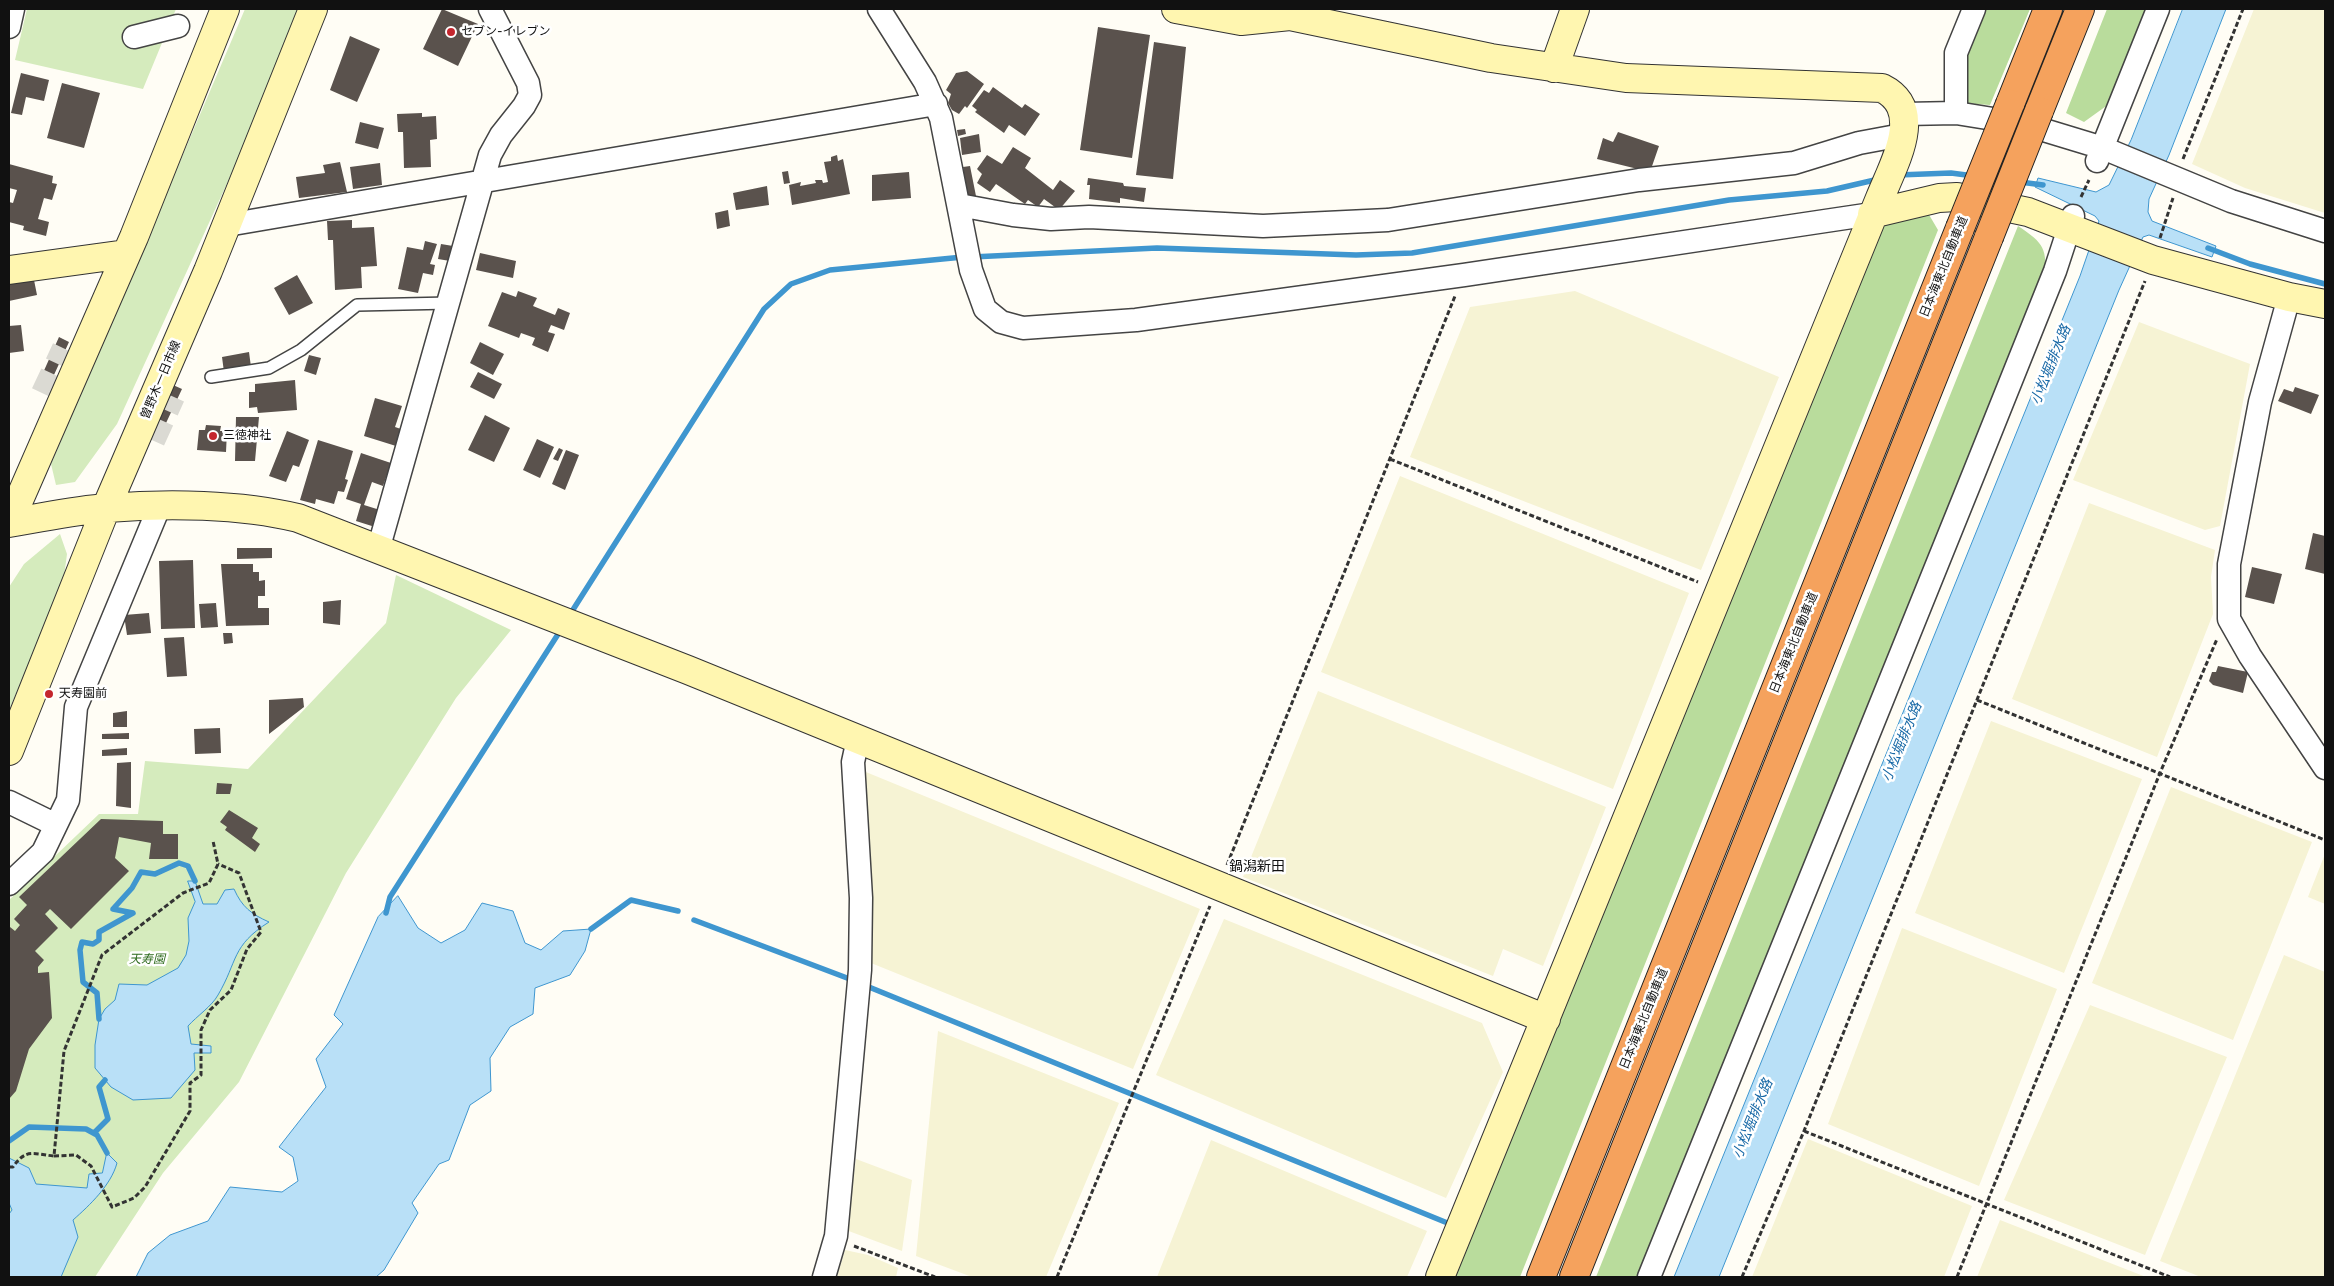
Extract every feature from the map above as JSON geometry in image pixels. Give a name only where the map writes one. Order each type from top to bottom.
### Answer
[{"type":"highway","name":"日本海東北自動車道","points":[[1541,1277],[2048,9]]},
{"type":"highway","points":[[1574,1277],[2080,9]]},
{"type":"street","points":[[9,27],[13,9]]},
{"type":"street","points":[[9,523],[126,254],[225,9]]},
{"type":"street","name":"曽野木一日市線","points":[[9,751],[106,508],[227,225],[313,9]]},
{"type":"street","points":[[378,550],[450,303],[490,155],[501,135],[524,106],[530,95],[528,83],[490,9]]},
{"type":"street","points":[[879,9],[925,82],[936,104],[947,141],[970,270],[985,309],[1001,322],[1023,328],[1136,320],[1464,275],[1876,206],[1956,197],[2028,212],[2076,225],[2151,253],[2289,296],[2325,304]]},
{"type":"street","points":[[1176,9],[1241,21],[1286,11],[1491,58],[1554,68],[1626,78],[1882,88],[1900,101],[1902,132],[1876,206],[1440,1277]]},
{"type":"street","points":[[1554,68],[1575,9]]},
{"type":"street","points":[[1956,112],[1956,53],[1974,9]]},
{"type":"street","points":[[2104,154],[2158,9]]},
{"type":"street","points":[[134,37],[178,26]]},
{"type":"street","points":[[227,225],[936,104]]},
{"type":"street","points":[[960,210],[1051,219],[1089,217],[1263,226],[1388,220],[1639,180],[1794,163],[1902,132],[1956,112],[2024,124],[2174,178],[2231,201],[2325,231]]},
{"type":"street","points":[[1649,1277],[2055,271],[2076,225]]},
{"type":"street","points":[[9,270],[126,254]]},
{"type":"street","points":[[2289,296],[2260,402],[2231,554],[2229,619],[2250,656],[2325,768]]},
{"type":"street","points":[[9,523],[106,508],[160,505],[269,511],[298,518],[858,739],[1546,1019]]},
{"type":"street","points":[[9,884],[43,852],[68,800],[76,707],[160,505]]},
{"type":"street","points":[[824,1277],[834,1239],[860,970],[860,898],[853,762],[858,739]]},
{"type":"street","points":[[9,802],[56,825]]},
{"type":"lane","points":[[211,377],[269,368],[300,350],[357,305],[450,303]]},
{"type":"path","points":[[2174,178],[2183,160],[2243,9]]},
{"type":"path","points":[[2076,225],[2104,154]]},
{"type":"path","points":[[1742,1277],[1804,1131],[1976,700],[2151,253],[2168,218]]},
{"type":"path","points":[[1057,1277],[1133,1088],[1218,886],[1464,275]]},
{"type":"path","points":[[1390,459],[1719,590]]},
{"type":"path","points":[[1957,1277],[2211,648],[2229,619]]},
{"type":"path","points":[[1976,700],[2325,840]]},
{"type":"path","points":[[54,1156],[64,1052],[102,954],[183,893],[210,883],[218,864],[213,842]]},
{"type":"path","points":[[9,1167],[20,1156],[27,1153],[54,1156],[76,1155],[91,1166],[112,1207],[134,1198],[145,1187],[190,1111],[190,1083],[201,1075],[201,1030],[210,1010],[232,990],[247,949],[261,932],[239,873],[218,864]]},
{"type":"path","points":[[1804,1131],[2170,1277]]},
{"type":"path","points":[[834,1239],[935,1277]]},
{"type":"shaded area","points":[[2254,9],[2325,9],[2325,213],[2245,188],[2192,164]]},
{"type":"shaded area","points":[[1575,291],[1779,377],[1701,570],[1410,457],[1470,307]]},
{"type":"shaded area","points":[[2139,322],[2250,364],[2220,526],[2205,530],[2073,480]]},
{"type":"shaded area","points":[[1400,476],[1689,593],[1613,789],[1321,672]]},
{"type":"shaded area","points":[[2089,503],[2215,550],[2211,577],[2213,614],[2157,757],[2012,699]]},
{"type":"shaded area","points":[[1318,691],[1606,807],[1543,966],[1503,949],[1493,976],[1243,877]]},
{"type":"shaded area","points":[[1991,721],[2142,779],[2064,973],[1915,913]]},
{"type":"shaded area","points":[[861,770],[1200,909],[1133,1069],[871,963]]},
{"type":"shaded area","points":[[2171,787],[2312,842],[2233,1040],[2092,983]]},
{"type":"shaded area","points":[[2325,854],[2325,904],[2308,897]]},
{"type":"shaded area","points":[[1224,919],[1482,1023],[1503,1072],[1446,1198],[1156,1075]]},
{"type":"shaded area","points":[[1902,928],[2057,989],[1979,1186],[1828,1124]]},
{"type":"shaded area","points":[[2284,955],[2325,972],[2325,1277],[2201,1277],[2160,1261]]},
{"type":"shaded area","points":[[2090,1005],[2227,1057],[2145,1255],[2004,1200]]},
{"type":"shaded area","points":[[938,1031],[1119,1103],[1046,1277],[972,1277],[916,1256]]},
{"type":"shaded area","points":[[1808,1139],[1972,1206],[1944,1277],[1752,1277]]},
{"type":"shaded area","points":[[1211,1140],[1427,1231],[1407,1277],[1157,1277]]},
{"type":"shaded area","points":[[856,1159],[912,1180],[902,1251],[846,1230]]},
{"type":"shaded area","points":[[2000,1220],[2146,1277],[1977,1277]]},
{"type":"shaded area","points":[[845,1250],[868,1255],[898,1268],[896,1277],[837,1277]]},
{"type":"green space","points":[[27,9],[176,9],[143,89],[15,60]]},
{"type":"green space","points":[[245,9],[299,9],[235,166],[117,424],[75,482],[56,485],[51,464]]},
{"type":"green space","points":[[1974,9],[2030,9],[1990,105],[1963,103],[1959,45]]},
{"type":"green space","points":[[2107,9],[2148,9],[2109,104],[2084,122],[2066,113]]},
{"type":"green space","points":[[1928,213],[1938,230],[1520,1277],[1454,1277],[1869,237],[1891,218]]},
{"type":"green space","points":[[2018,226],[2034,237],[2042,248],[2045,261],[2044,280],[1639,1277],[1596,1277]]},
{"type":"green space","points":[[60,534],[67,554],[63,584],[9,710],[9,587],[24,564]]},
{"type":"green space","name":"天寿園","points":[[396,575],[511,630],[456,698],[346,873],[239,1082],[163,1173],[95,1277],[9,1277],[9,900],[99,814],[138,814],[145,761],[248,769],[386,623]]},
{"type":"water","name":"小松堀排水路","points":[[2183,9],[2226,9],[2169,155],[2149,199],[2148,212],[2152,221],[2216,246],[2212,257],[2149,235],[2143,237],[2119,290],[1719,1277],[1674,1277],[2080,276],[2099,221],[2095,216],[2035,187],[2038,178],[2096,192],[2109,185],[2131,140]]},
{"type":"water","points":[[188,881],[195,881],[203,904],[217,904],[225,890],[234,889],[240,901],[248,909],[269,922],[241,947],[215,999],[188,1026],[191,1044],[211,1046],[211,1053],[194,1053],[195,1070],[171,1098],[133,1100],[111,1087],[95,1068],[95,1045],[99,1019],[105,1009],[115,1000],[119,984],[147,985],[178,968],[186,955],[189,941],[188,918],[195,902]]},
{"type":"water","points":[[398,896],[418,928],[441,943],[465,930],[482,903],[513,911],[525,943],[541,950],[563,931],[591,929],[585,951],[570,975],[535,988],[533,1014],[510,1027],[490,1058],[491,1091],[470,1105],[449,1160],[439,1164],[412,1203],[418,1213],[384,1270],[376,1277],[136,1277],[148,1253],[170,1235],[208,1221],[230,1187],[282,1192],[298,1181],[293,1157],[279,1147],[326,1087],[316,1059],[343,1024],[334,1015],[378,917]]},
{"type":"water","points":[[107,1153],[117,1163],[105,1187],[73,1220],[78,1237],[61,1277],[9,1277],[9,1214],[12,1210],[9,1203],[9,1158],[29,1168],[36,1184],[87,1188],[89,1174],[102,1173]]},
{"type":"building","points":[[442,9],[478,24],[458,66],[423,49]]},
{"type":"building","points":[[1098,27],[1150,35],[1132,158],[1080,150]]},
{"type":"building","points":[[350,36],[380,49],[357,102],[330,90]]},
{"type":"building","points":[[1154,42],[1186,47],[1173,179],[1136,175]]},
{"type":"building","points":[[967,71],[984,84],[967,108],[965,106],[959,114],[952,110],[948,103],[951,94],[946,90],[956,73]]},
{"type":"building","points":[[21,73],[49,80],[44,101],[26,97],[22,115],[11,113]]},
{"type":"building","points":[[62,83],[100,93],[84,148],[47,138]]},
{"type":"building","points":[[993,87],[1022,108],[1025,104],[1040,114],[1025,136],[1009,125],[1004,133],[975,112],[977,110],[972,106],[984,90],[989,93]]},
{"type":"building","points":[[422,113],[422,117],[436,116],[437,139],[430,140],[431,167],[404,168],[403,132],[398,132],[397,114]]},
{"type":"building","points":[[360,122],[384,128],[378,149],[355,143]]},
{"type":"building","points":[[965,129],[966,134],[958,136],[957,130]]},
{"type":"building","points":[[1618,132],[1659,146],[1650,172],[1597,159],[1603,138],[1613,142]]},
{"type":"building","points":[[979,134],[981,152],[962,155],[960,138]]},
{"type":"building","points":[[1013,147],[1031,158],[1025,168],[1053,190],[1060,180],[1075,191],[1059,210],[1044,199],[1038,207],[1028,200],[1025,204],[996,184],[990,192],[977,183],[982,174],[977,169],[987,155],[1002,164]]},
{"type":"building","points":[[837,155],[838,161],[843,159],[850,194],[792,205],[789,185],[801,182],[800,186],[816,183],[815,180],[822,180],[823,183],[828,182],[824,162],[831,161],[831,157]]},
{"type":"building","points":[[340,162],[347,192],[299,198],[296,177],[325,173],[323,165]]},
{"type":"building","points":[[380,163],[382,185],[353,189],[350,167]]},
{"type":"building","points":[[9,164],[53,176],[52,183],[57,184],[52,200],[44,198],[38,219],[49,222],[46,236],[23,230],[24,226],[9,222],[9,202],[13,203],[17,190],[9,188]]},
{"type":"building","points":[[970,166],[976,196],[967,196],[963,167]]},
{"type":"building","points":[[788,171],[790,183],[784,184],[782,172]]},
{"type":"building","points":[[909,172],[911,198],[872,201],[872,175]]},
{"type":"building","points":[[1088,178],[1123,183],[1124,186],[1146,188],[1144,202],[1120,198],[1120,203],[1089,199],[1090,185],[1087,185]]},
{"type":"building","points":[[767,186],[769,205],[736,210],[733,193]]},
{"type":"building","points":[[728,210],[730,226],[717,229],[715,213]]},
{"type":"building","points":[[352,220],[352,228],[374,227],[377,266],[361,267],[362,288],[335,290],[333,240],[328,240],[327,221]]},
{"type":"building","points":[[425,241],[437,244],[430,264],[435,265],[433,275],[423,273],[418,293],[398,289],[407,247],[423,250]]},
{"type":"building","points":[[441,244],[459,247],[456,262],[438,259]]},
{"type":"building","points":[[480,253],[516,261],[513,278],[476,270]]},
{"type":"building","points":[[33,275],[37,295],[9,301],[9,280]]},
{"type":"building","points":[[297,275],[313,303],[289,315],[274,288]]},
{"type":"building","points":[[518,291],[537,298],[533,306],[555,315],[558,308],[570,313],[564,330],[551,325],[548,332],[555,334],[548,352],[532,345],[535,338],[521,333],[519,338],[488,326],[502,292],[516,297]]},
{"type":"building","points":[[21,325],[24,351],[9,353],[9,326]]},
{"type":"building","points":[[59,337],[69,342],[48,388],[38,384]]},
{"type":"building","points":[[480,342],[504,354],[493,375],[470,363]]},
{"type":"building","points":[[249,352],[251,367],[224,372],[222,357]]},
{"type":"building","points":[[309,355],[321,358],[316,375],[304,371]]},
{"type":"building","points":[[478,372],[502,384],[494,399],[470,387]]},
{"type":"building","points":[[295,380],[297,410],[258,413],[257,407],[249,408],[249,392],[255,392],[255,384]]},
{"type":"building","points":[[173,385],[182,389],[159,438],[150,435]]},
{"type":"building","points":[[2295,387],[2319,395],[2311,414],[2278,401],[2284,389],[2293,392]]},
{"type":"building","points":[[375,398],[402,406],[395,427],[401,429],[396,446],[364,436]]},
{"type":"building","points":[[485,415],[510,428],[494,462],[468,450]]},
{"type":"building","points":[[236,417],[259,417],[255,461],[235,461]]},
{"type":"building","points":[[206,425],[221,426],[220,431],[227,431],[226,452],[197,450],[199,430],[205,430]]},
{"type":"building","points":[[287,431],[309,440],[299,467],[293,465],[286,482],[269,476]]},
{"type":"building","points":[[537,439],[554,447],[540,478],[523,470]]},
{"type":"building","points":[[318,440],[353,451],[345,479],[348,480],[344,492],[338,491],[334,504],[316,499],[315,504],[300,500]]},
{"type":"building","points":[[559,448],[563,450],[558,461],[553,459]]},
{"type":"building","points":[[566,450],[579,455],[565,490],[552,484]]},
{"type":"building","points":[[361,453],[391,463],[383,486],[372,482],[364,505],[380,510],[375,527],[356,521],[361,504],[346,499]]},
{"type":"building","points":[[2313,533],[2325,536],[2325,574],[2305,569]]},
{"type":"building","points":[[237,548],[272,548],[272,558],[237,559]]},
{"type":"building","points":[[193,560],[195,628],[161,629],[159,561]]},
{"type":"building","points":[[221,564],[253,564],[253,572],[259,572],[259,581],[265,580],[265,596],[258,596],[258,608],[269,608],[269,625],[226,626]]},
{"type":"building","points":[[2252,567],[2282,574],[2274,604],[2245,597]]},
{"type":"building","points":[[341,600],[340,625],[323,623],[323,602]]},
{"type":"building","points":[[216,603],[218,627],[201,628],[199,604]]},
{"type":"building","points":[[149,613],[151,633],[127,635],[124,615]]},
{"type":"building","points":[[223,633],[232,633],[233,643],[224,644]]},
{"type":"building","points":[[184,637],[187,676],[167,677],[164,638]]},
{"type":"building","points":[[2218,666],[2248,672],[2243,693],[2213,685],[2209,681],[2212,672],[2216,672]]},
{"type":"building","points":[[303,698],[304,707],[269,734],[269,700]]},
{"type":"building","points":[[127,711],[127,727],[113,727],[113,713]]},
{"type":"building","points":[[220,728],[221,753],[195,754],[194,729]]},
{"type":"building","points":[[129,733],[129,739],[102,739],[102,734]]},
{"type":"building","points":[[127,748],[127,755],[102,756],[102,750]]},
{"type":"building","points":[[131,762],[131,808],[116,806],[117,763]]},
{"type":"building","points":[[217,783],[232,784],[230,794],[216,794]]},
{"type":"building","points":[[229,810],[258,828],[252,838],[260,844],[255,852],[225,830],[227,827],[220,822]]},
{"type":"building","points":[[101,819],[163,821],[163,834],[178,834],[178,859],[149,859],[151,843],[119,837],[115,858],[129,871],[71,929],[50,909],[45,914],[58,928],[35,951],[44,960],[38,967],[38,973],[49,972],[52,1018],[29,1049],[16,1091],[9,1099],[9,928],[15,931],[20,925],[14,919],[27,905],[19,897]]},
{"type":"waterway","points":[[1898,175],[1951,173],[1974,176]]},
{"type":"waterway","points":[[972,257],[1157,248],[1356,255],[1412,253],[1729,200],[1827,191],[1879,179]]},
{"type":"waterway","points":[[2020,182],[2043,185]]},
{"type":"waterway","points":[[2208,248],[2250,264],[2325,284]]},
{"type":"waterway","points":[[569,616],[764,309],[791,284],[830,270],[963,257]]},
{"type":"waterway","points":[[386,913],[390,897],[562,628]]},
{"type":"waterway","points":[[99,1019],[97,993],[83,982],[80,950],[82,942],[93,944],[99,940],[99,932],[133,913],[113,909],[132,888],[141,872],[155,874],[179,863],[188,866],[195,881]]},
{"type":"waterway","points":[[591,929],[631,900],[678,911]]},
{"type":"waterway","points":[[694,920],[855,981]]},
{"type":"waterway","points":[[864,985],[1445,1222]]},
{"type":"waterway","points":[[94,1133],[108,1119],[99,1087],[105,1080]]},
{"type":"waterway","points":[[9,1141],[29,1127],[86,1129],[97,1135],[107,1153]]},
{"type":"tunnel","points":[[42,393],[63,348]]},
{"type":"tunnel","points":[[154,441],[174,397]]},
{"type":"place","name":"セブン-イレブン","points":[[451,32]]},
{"type":"place","name":"三徳神社","points":[[213,436]]},
{"type":"place","name":"天寿園前","points":[[49,694]]},
{"type":"district","name":"鍋潟新田","points":[[1257,867]]}]
